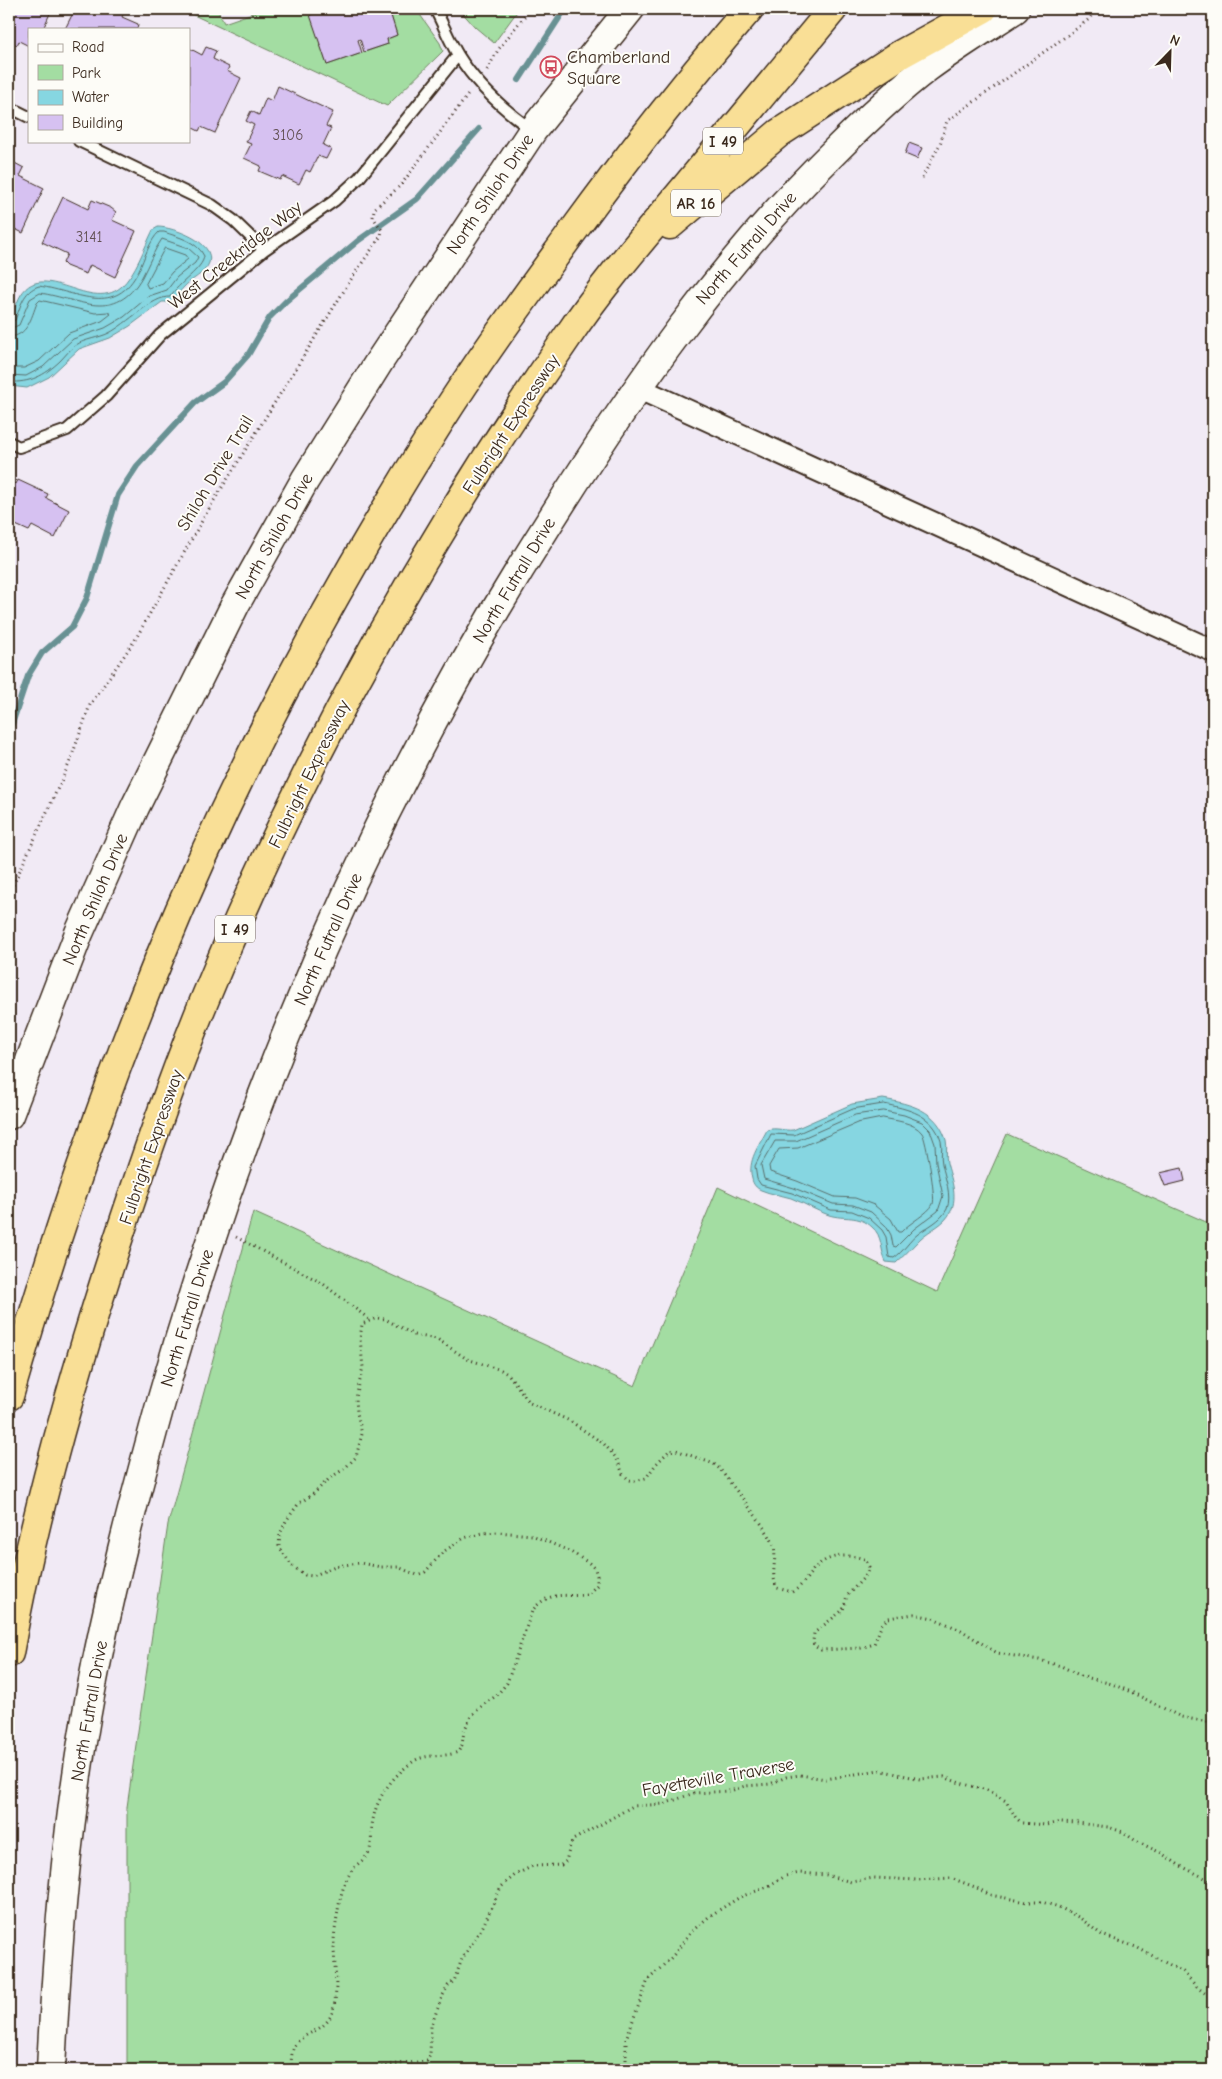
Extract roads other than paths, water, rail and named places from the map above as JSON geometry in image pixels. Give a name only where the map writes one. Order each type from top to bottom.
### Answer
[{"type":"highway","points":[[9,1396],[40,1287],[77,1174],[153,974],[208,848],[305,651],[363,548],[439,423],[517,306],[630,153],[749,9]]},
{"type":"highway","name":"Fulbright Expressway","points":[[9,1653],[61,1428],[96,1306],[165,1101],[205,998],[303,782],[358,677],[410,584],[494,447],[569,334],[614,273],[833,9]]},
{"type":"highway","name":"AR 16","points":[[614,273],[779,133],[901,54],[983,9]]},
{"type":"main road","name":"North Shiloh Drive","points":[[9,1115],[79,933],[135,807],[235,605],[305,480],[379,362],[532,130],[630,9]]},
{"type":"main road","name":"North Futrall Drive","points":[[52,2070],[59,1936],[66,1865],[90,1697],[136,1493],[178,1341],[216,1224],[256,1112],[296,1010],[358,871],[405,775],[479,638],[528,555],[638,388],[692,312],[747,243],[801,184],[872,114],[928,67],[1015,9]]},
{"type":"street","points":[[638,388],[1213,651]]},
{"type":"lane","points":[[435,9],[458,55],[480,83],[508,113],[532,130]]},
{"type":"lane","name":"West Creekridge Way","points":[[9,442],[18,447],[67,430],[106,396],[160,335],[264,250],[334,201],[359,178],[458,55]]},
{"type":"lane","points":[[9,107],[28,116]]},
{"type":"lane","points":[[82,142],[212,205],[233,220],[264,250]]},
{"type":"water","points":[[158,227],[183,233],[200,242],[209,255],[207,267],[187,284],[169,304],[162,302],[130,326],[110,338],[79,349],[49,377],[27,388],[9,386],[8,340],[10,322],[17,303],[26,289],[37,283],[50,282],[79,291],[108,294],[121,287],[126,281],[135,268],[153,230]]},
{"type":"water","points":[[883,1099],[913,1106],[922,1110],[936,1122],[946,1140],[946,1160],[954,1193],[951,1211],[945,1220],[924,1236],[896,1263],[886,1262],[880,1239],[876,1231],[867,1223],[862,1220],[829,1215],[791,1198],[761,1190],[754,1184],[751,1172],[752,1159],[767,1130],[793,1130],[852,1104]]},
{"type":"waterway","points":[[519,80],[565,9]]},
{"type":"waterway","points":[[9,733],[28,676],[42,653],[72,627],[87,598],[118,495],[137,466],[195,403],[224,382],[248,355],[270,317],[286,301],[359,240],[417,199],[479,129]]},
{"type":"place","name":"Chamberland Square","points":[[551,67]]}]
